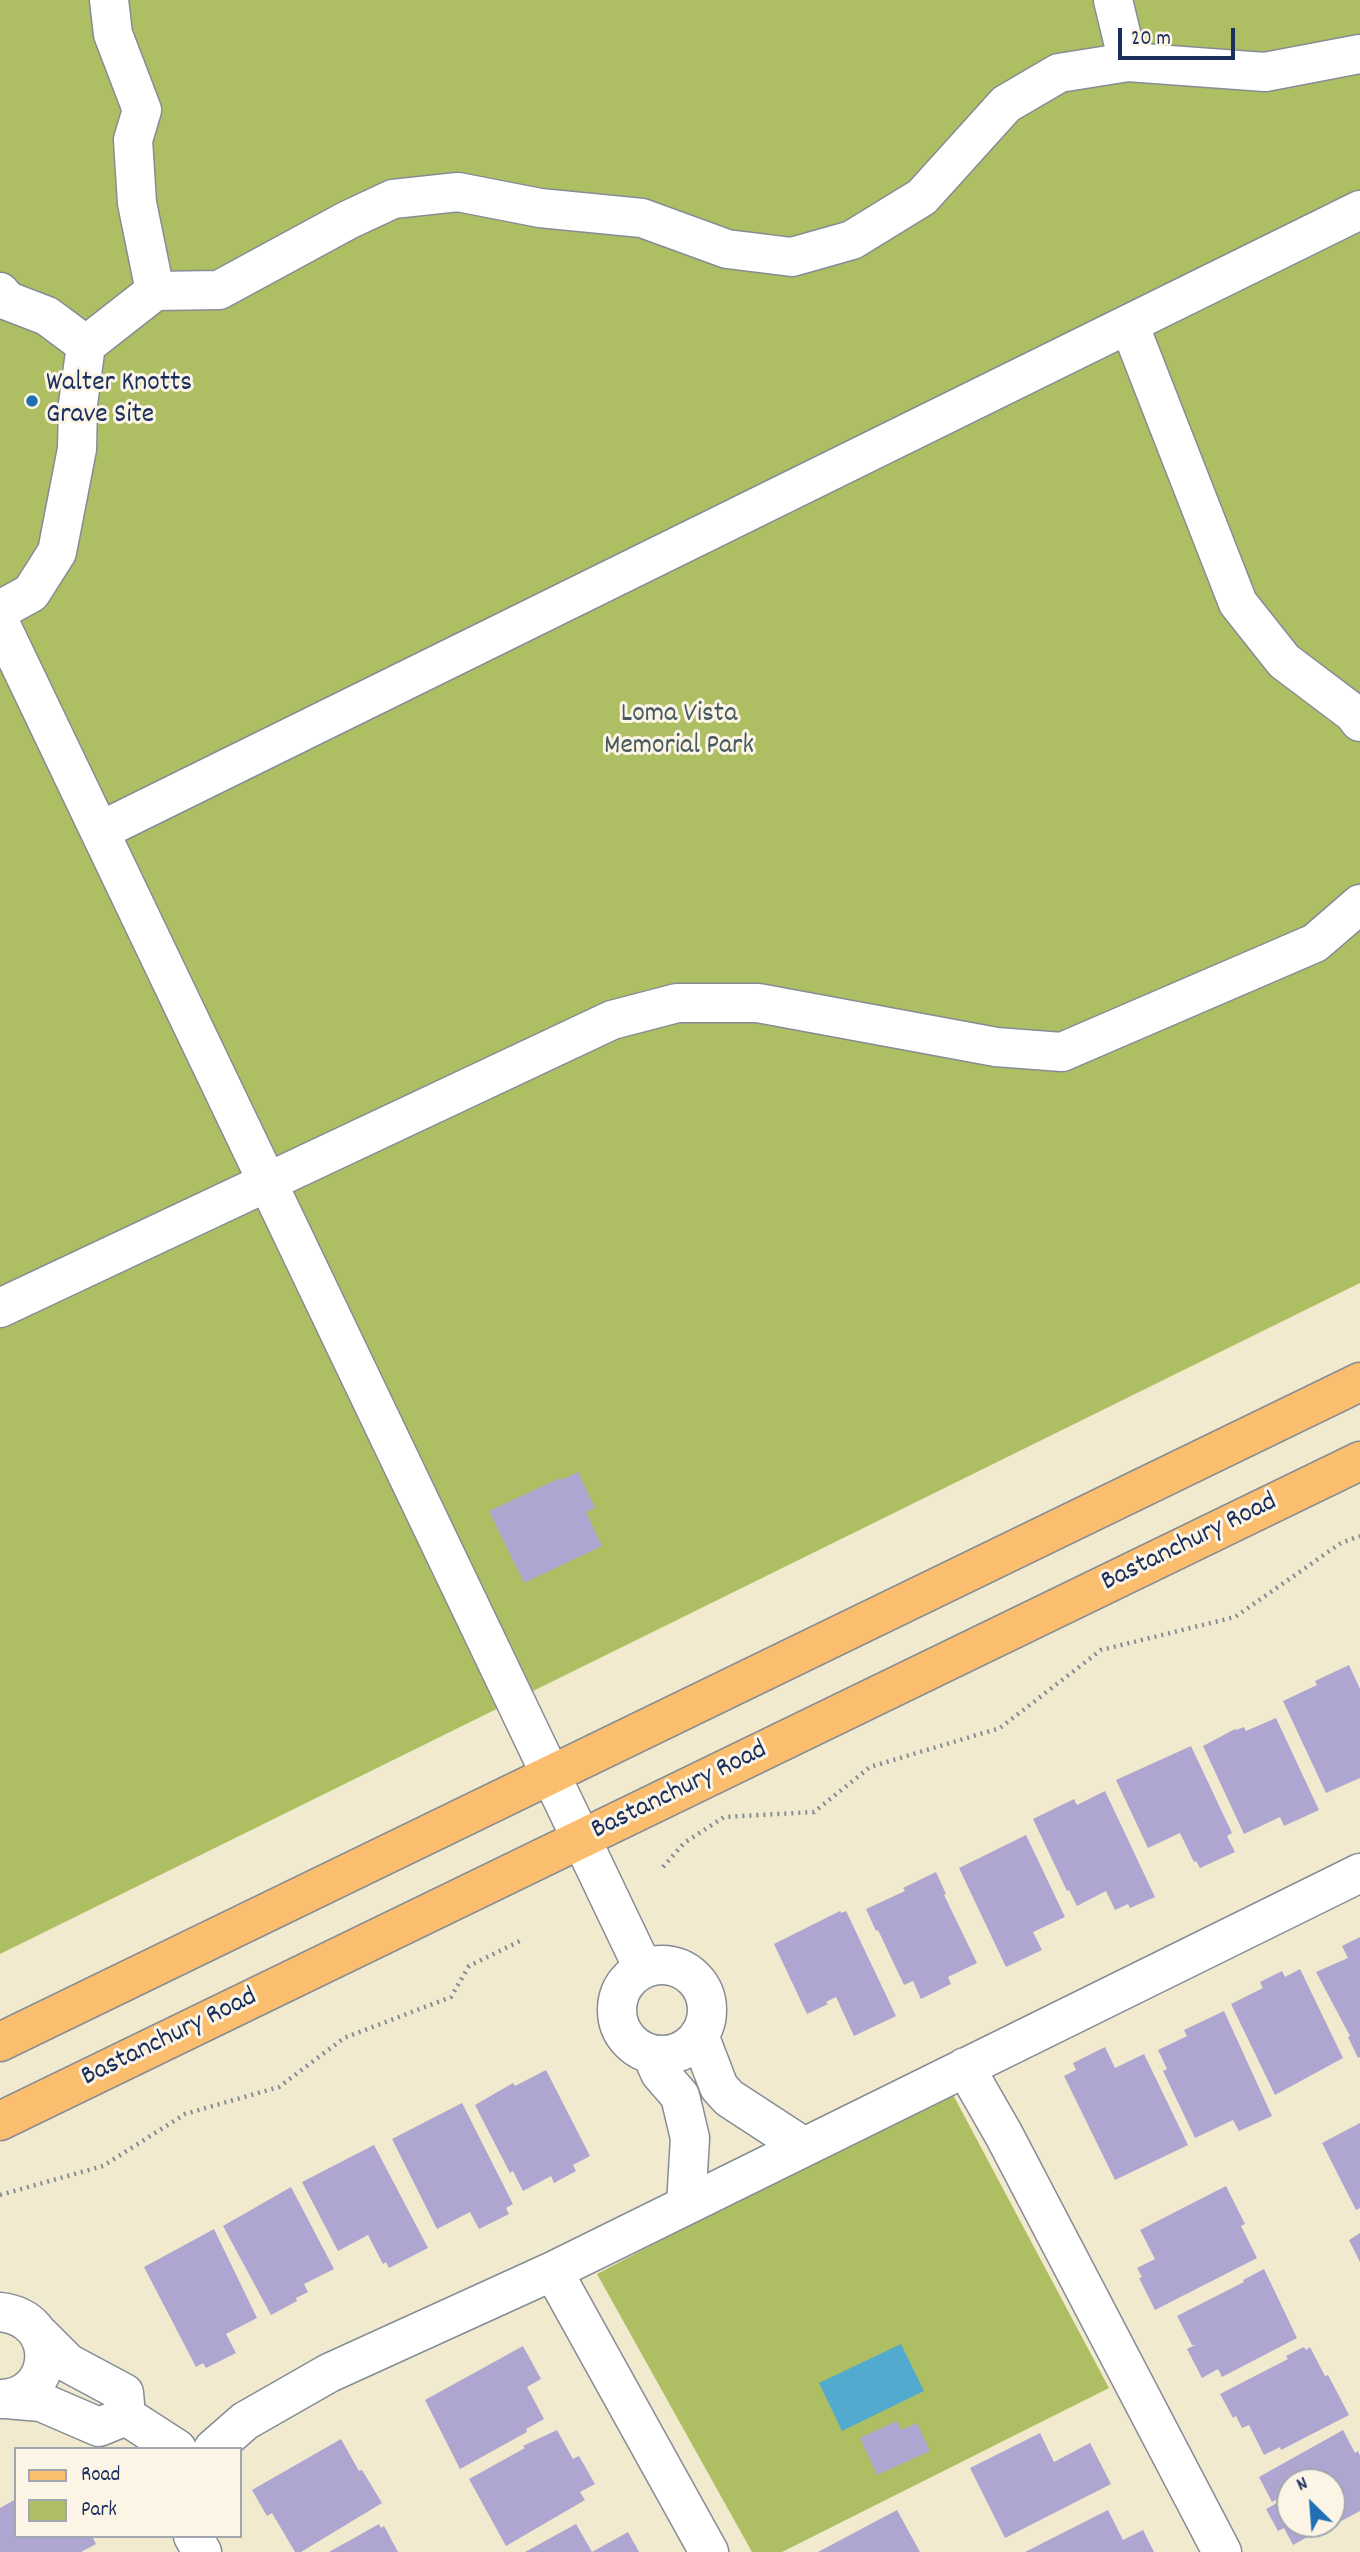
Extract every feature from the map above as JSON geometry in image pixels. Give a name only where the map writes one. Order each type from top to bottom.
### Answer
[{"type":"main road","points":[[0,2042],[1360,1382]]},
{"type":"main road","name":"Bastanchury Road","points":[[0,2121],[1360,1461]]},
{"type":"street","points":[[109,0],[113,34],[142,110],[133,140],[136,203],[155,291]]},
{"type":"street","points":[[1113,0],[1128,62]]},
{"type":"street","points":[[0,610],[31,593],[57,552],[77,449],[78,404],[86,345],[155,291],[219,290],[348,220],[393,199],[458,192],[540,208],[642,218],[727,249],[792,257],[852,240],[922,197],[1006,104],[1059,73],[1128,62],[1265,72],[1360,54]]},
{"type":"street","points":[[100,831],[1360,210]]},
{"type":"street","points":[[0,292],[8,301],[47,316],[86,345]]},
{"type":"street","points":[[1129,324],[1238,603],[1284,661],[1353,713],[1360,722]]},
{"type":"street","points":[[0,623],[643,1968]]},
{"type":"street","points":[[0,1308],[612,1020],[677,1003],[758,1003],[996,1047],[1062,1052],[1315,943],[1360,904]]},
{"type":"street","points":[[216,2447],[245,2421],[329,2373],[553,2270],[1360,1873]]},
{"type":"street","points":[[657,1965],[674,1966],[688,1973],[701,1988],[707,2007],[706,2022],[699,2035],[689,2047],[664,2056],[652,2055],[632,2045],[617,2022],[617,2001],[622,1987],[643,1968],[657,1965]]},
{"type":"street","points":[[699,2035],[719,2087],[729,2098],[804,2147]]},
{"type":"street","points":[[652,2055],[660,2073],[680,2096],[690,2138],[686,2205]]},
{"type":"street","points":[[965,2067],[1004,2135],[1222,2552]]},
{"type":"street","points":[[553,2270],[709,2552]]},
{"type":"street","points":[[0,2312],[15,2314],[29,2321],[68,2363],[124,2393],[127,2416],[174,2447]]},
{"type":"street","points":[[3,2399],[21,2394],[43,2371],[45,2355],[40,2335]]},
{"type":"street","points":[[3,2399],[41,2402],[99,2427],[127,2416]]},
{"type":"path","points":[[663,1867],[684,1843],[724,1817],[814,1812],[870,1767],[1000,1728],[1101,1650],[1235,1617],[1341,1543],[1360,1536]]},
{"type":"path","points":[[0,2195],[103,2166],[185,2114],[279,2087],[344,2038],[451,1997],[469,1966],[522,1940]]},
{"type":"green space","name":"Loma Vista Memorial Park","points":[[0,0],[1360,0],[1360,1283],[0,1954]]},
{"type":"green space","points":[[951,2091],[1109,2388],[782,2552],[752,2552],[597,2274]]},
{"type":"water","points":[[901,2344],[924,2391],[842,2431],[819,2383]]},
{"type":"building","points":[[578,1472],[595,1508],[586,1512],[602,1546],[524,1583],[489,1511]]},
{"type":"building","points":[[1349,1665],[1360,1689],[1360,1778],[1326,1793],[1283,1701],[1317,1685],[1315,1681]]},
{"type":"building","points":[[1276,1718],[1319,1810],[1284,1826],[1280,1817],[1244,1834],[1203,1746],[1235,1729],[1244,1727],[1246,1731]]},
{"type":"building","points":[[1191,1746],[1232,1833],[1227,1836],[1235,1852],[1200,1868],[1196,1861],[1194,1862],[1180,1833],[1148,1848],[1116,1780]]},
{"type":"building","points":[[1105,1791],[1155,1897],[1130,1908],[1128,1904],[1115,1910],[1106,1891],[1077,1906],[1069,1890],[1067,1891],[1033,1819],[1074,1799],[1077,1805]]},
{"type":"building","points":[[1026,1835],[1065,1917],[1033,1932],[1042,1950],[1006,1967],[959,1868]]},
{"type":"building","points":[[936,1872],[946,1894],[944,1895],[977,1963],[948,1977],[951,1984],[921,1999],[913,1981],[904,1985],[866,1909],[905,1891],[903,1888]]},
{"type":"building","points":[[840,1911],[846,1911],[896,2016],[854,2036],[836,1997],[807,2014],[774,1944]]},
{"type":"building","points":[[1360,1937],[1358,2058],[1348,2037],[1350,2036],[1316,1972],[1348,1958],[1342,1946]]},
{"type":"building","points":[[1300,1969],[1343,2058],[1275,2095],[1231,2004],[1263,1988],[1260,1982],[1282,1971],[1285,1977]]},
{"type":"building","points":[[1224,2011],[1272,2116],[1239,2131],[1233,2120],[1195,2138],[1163,2071],[1167,2069],[1158,2050],[1187,2036],[1184,2030]]},
{"type":"building","points":[[1105,2047],[1115,2068],[1144,2054],[1188,2145],[1115,2180],[1064,2076],[1076,2070],[1073,2063]]},
{"type":"building","points":[[546,2070],[590,2156],[573,2165],[576,2171],[554,2183],[551,2176],[523,2191],[513,2171],[510,2173],[475,2105],[513,2083],[515,2086]]},
{"type":"building","points":[[462,2103],[513,2204],[506,2208],[509,2214],[479,2229],[470,2212],[437,2229],[392,2139]]},
{"type":"building","points":[[1360,2123],[1360,2208],[1356,2210],[1322,2143]]},
{"type":"building","points":[[374,2145],[428,2248],[389,2268],[386,2262],[383,2264],[368,2235],[338,2251],[302,2182]]},
{"type":"building","points":[[1226,2186],[1245,2224],[1241,2226],[1257,2258],[1155,2310],[1139,2278],[1142,2277],[1137,2268],[1155,2259],[1140,2230]]},
{"type":"building","points":[[291,2187],[334,2269],[304,2284],[308,2292],[271,2315],[223,2226]]},
{"type":"building","points":[[214,2229],[257,2318],[226,2334],[236,2353],[206,2368],[203,2363],[196,2367],[144,2267]]},
{"type":"building","points":[[1360,2233],[1360,2262],[1349,2240]]},
{"type":"building","points":[[1264,2269],[1297,2338],[1222,2377],[1218,2369],[1202,2378],[1187,2349],[1195,2345],[1192,2345],[1177,2316]]},
{"type":"building","points":[[523,2346],[541,2379],[527,2387],[544,2419],[526,2429],[527,2432],[460,2469],[425,2400]]},
{"type":"building","points":[[1304,2347],[1306,2350],[1310,2347],[1349,2415],[1281,2450],[1280,2447],[1264,2455],[1249,2425],[1242,2428],[1236,2416],[1233,2418],[1220,2394],[1288,2359],[1286,2356]]},
{"type":"building","points":[[897,2421],[901,2430],[917,2423],[930,2451],[877,2475],[860,2438]]},
{"type":"building","points":[[557,2430],[573,2459],[579,2456],[595,2484],[580,2492],[585,2500],[506,2546],[469,2479],[525,2448],[523,2446]]},
{"type":"building","points":[[1343,2430],[1355,2453],[1358,2451],[1360,2456],[1360,2511],[1346,2518],[1346,2468],[1276,2468],[1276,2500],[1272,2502],[1259,2477]]},
{"type":"building","points":[[1040,2433],[1054,2462],[1090,2443],[1111,2484],[1005,2538],[970,2468]]},
{"type":"building","points":[[341,2439],[359,2471],[362,2470],[382,2503],[301,2552],[295,2552],[272,2513],[267,2516],[252,2490]]},
{"type":"building","points":[[14,2500],[14,2538],[93,2538],[96,2544],[81,2552],[0,2552],[0,2508]]},
{"type":"building","points":[[1276,2504],[1276,2527],[1266,2509]]},
{"type":"building","points":[[897,2510],[920,2552],[818,2552]]},
{"type":"building","points":[[1108,2510],[1123,2540],[1143,2530],[1154,2552],[1025,2552]]},
{"type":"building","points":[[379,2524],[381,2528],[384,2526],[398,2552],[329,2552]]},
{"type":"building","points":[[576,2524],[592,2552],[525,2552]]},
{"type":"building","points":[[628,2532],[639,2552],[592,2552]]},
{"type":"building","points":[[1289,2538],[1306,2538],[1293,2545]]},
{"type":"place","name":"Walter Knotts Grave Site","points":[[32,401]]}]
